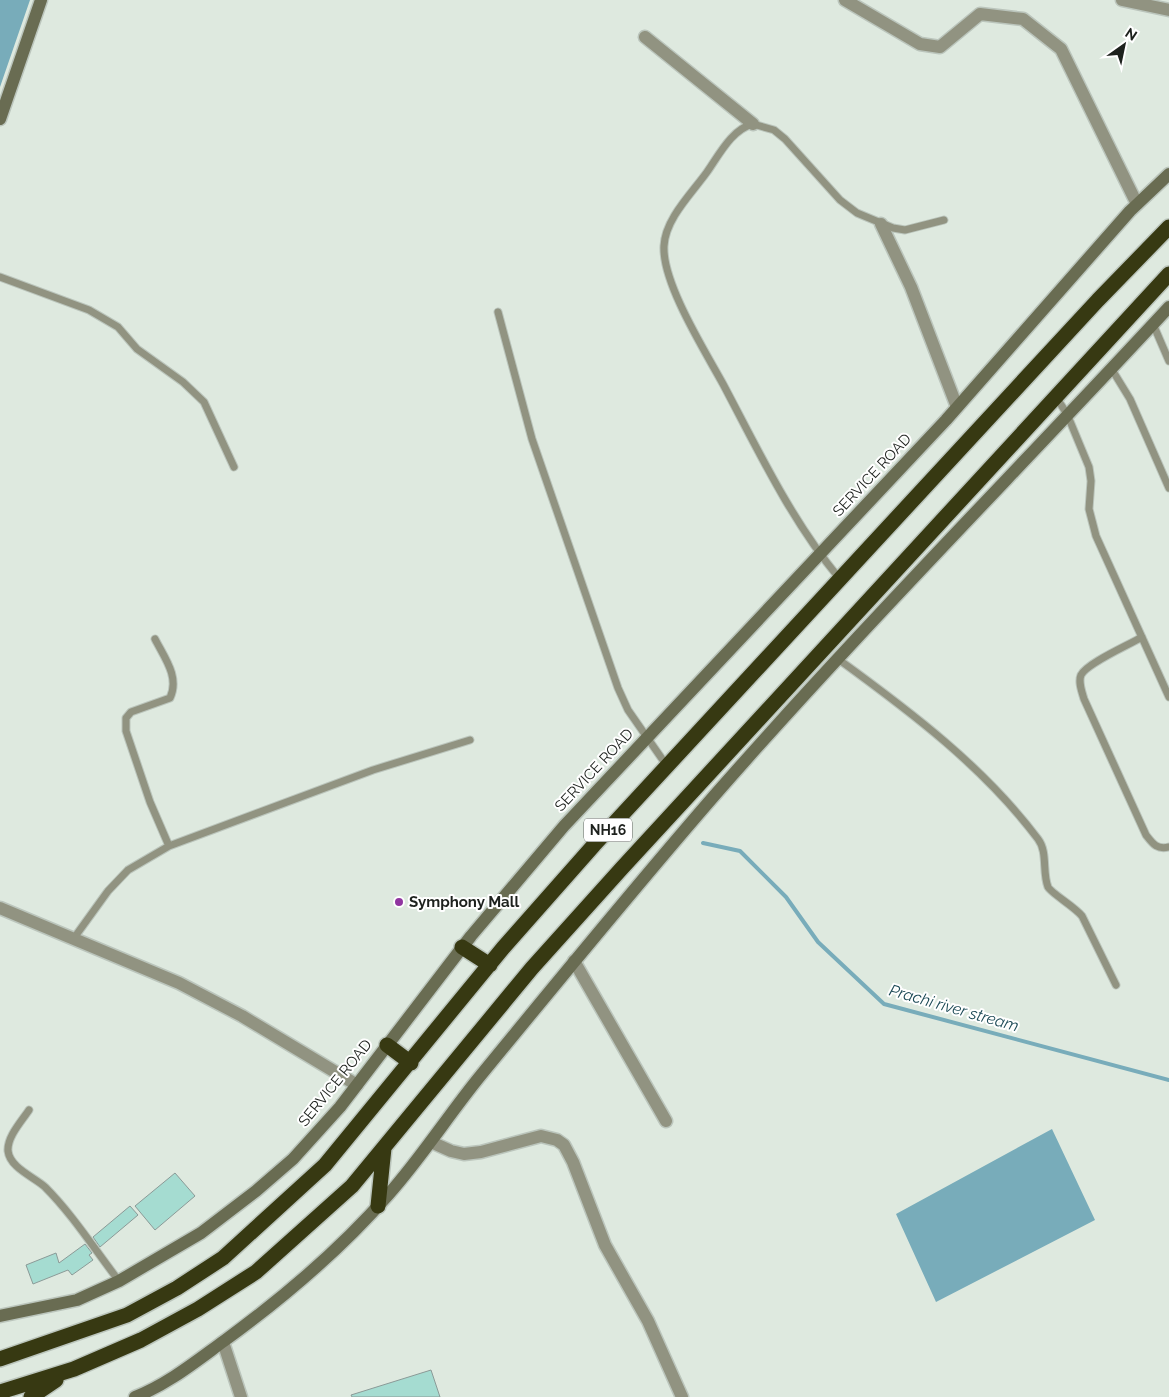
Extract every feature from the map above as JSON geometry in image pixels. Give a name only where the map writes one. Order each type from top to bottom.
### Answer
[{"type":"highway","name":"NH16","points":[[0,1359],[127,1315],[177,1288],[223,1258],[325,1165],[490,965],[667,766],[839,578],[1098,300],[1169,227]]},
{"type":"highway","name":"NH16","points":[[0,1392],[74,1369],[141,1340],[198,1309],[256,1272],[352,1186],[532,968],[864,602],[1169,274]]},
{"type":"highway","points":[[462,947],[490,965]]},
{"type":"highway","points":[[388,1045],[411,1063]]},
{"type":"highway","points":[[378,1206],[384,1148]]},
{"type":"highway","points":[[31,1397],[74,1369]]},
{"type":"street","points":[[0,119],[41,0]]},
{"type":"street","points":[[845,0],[920,44],[940,47],[980,14],[1023,19],[1062,49],[1137,204]]},
{"type":"street","points":[[1122,0],[1169,10]]},
{"type":"street","points":[[645,37],[753,124]]},
{"type":"street","name":"SERVICE ROAD","points":[[0,1316],[77,1300],[119,1281],[201,1233],[256,1191],[293,1159],[340,1107],[462,947],[564,826],[957,406],[1137,204],[1169,174]]},
{"type":"street","points":[[881,224],[911,287],[957,406]]},
{"type":"street","points":[[137,1397],[171,1380],[223,1342],[339,1247],[378,1206],[431,1142],[469,1089],[574,961],[717,793],[838,659],[1169,307]]},
{"type":"street","points":[[0,908],[74,938],[197,993],[242,1016],[356,1085]]},
{"type":"street","points":[[574,961],[666,1121]]},
{"type":"street","points":[[431,1142],[451,1151],[464,1154],[481,1152],[540,1136],[557,1140],[564,1145],[605,1245],[648,1321],[682,1397]]},
{"type":"street","points":[[223,1342],[241,1397]]},
{"type":"lane","points":[[839,578],[820,554],[777,485],[695,332],[667,272],[664,246],[670,225],[736,132],[753,124],[774,130],[785,139],[840,200],[857,213],[881,224],[905,230],[944,220]]},
{"type":"lane","points":[[0,277],[89,310],[118,327],[137,349],[183,382],[204,402],[234,467]]},
{"type":"lane","points":[[498,312],[532,440],[618,688],[628,710],[667,766]]},
{"type":"lane","points":[[1154,324],[1169,362]]},
{"type":"lane","points":[[1111,368],[1130,399],[1169,488]]},
{"type":"lane","points":[[1055,396],[1067,414],[1089,467],[1091,481],[1089,509],[1096,536],[1169,697]]},
{"type":"lane","points":[[864,602],[878,617]]},
{"type":"lane","points":[[155,638],[173,677],[174,689],[170,698],[131,712],[126,718],[126,731],[152,809],[169,846]]},
{"type":"lane","points":[[1142,638],[1092,665],[1083,673],[1080,682],[1084,699],[1146,835],[1153,845],[1160,848],[1169,847]]},
{"type":"lane","points":[[838,659],[905,708],[1001,793],[1040,841],[1048,888],[1075,907],[1082,916],[1116,985]]},
{"type":"lane","points":[[74,938],[108,890],[128,870],[169,846],[372,770],[470,740]]},
{"type":"lane","points":[[28,1110],[8,1145],[8,1153],[12,1160],[44,1186],[57,1200],[119,1281]]},
{"type":"water","points":[[0,0],[30,0],[0,87]]},
{"type":"water","points":[[1052,1129],[1095,1220],[936,1302],[896,1214]]},
{"type":"building","points":[[175,1173],[195,1196],[155,1230],[135,1206]]},
{"type":"building","points":[[130,1206],[138,1215],[100,1247],[93,1237]]},
{"type":"building","points":[[85,1244],[92,1253],[89,1255],[93,1260],[72,1275],[68,1270],[33,1284],[26,1265],[56,1253],[59,1263]]},
{"type":"building","points":[[431,1370],[440,1397],[352,1397],[351,1395]]},
{"type":"waterway","name":"Prachi river stream","points":[[703,843],[740,851],[786,897],[818,942],[884,1004],[1169,1080]]},
{"type":"place","name":"Symphony Mall","points":[[399,902]]}]
